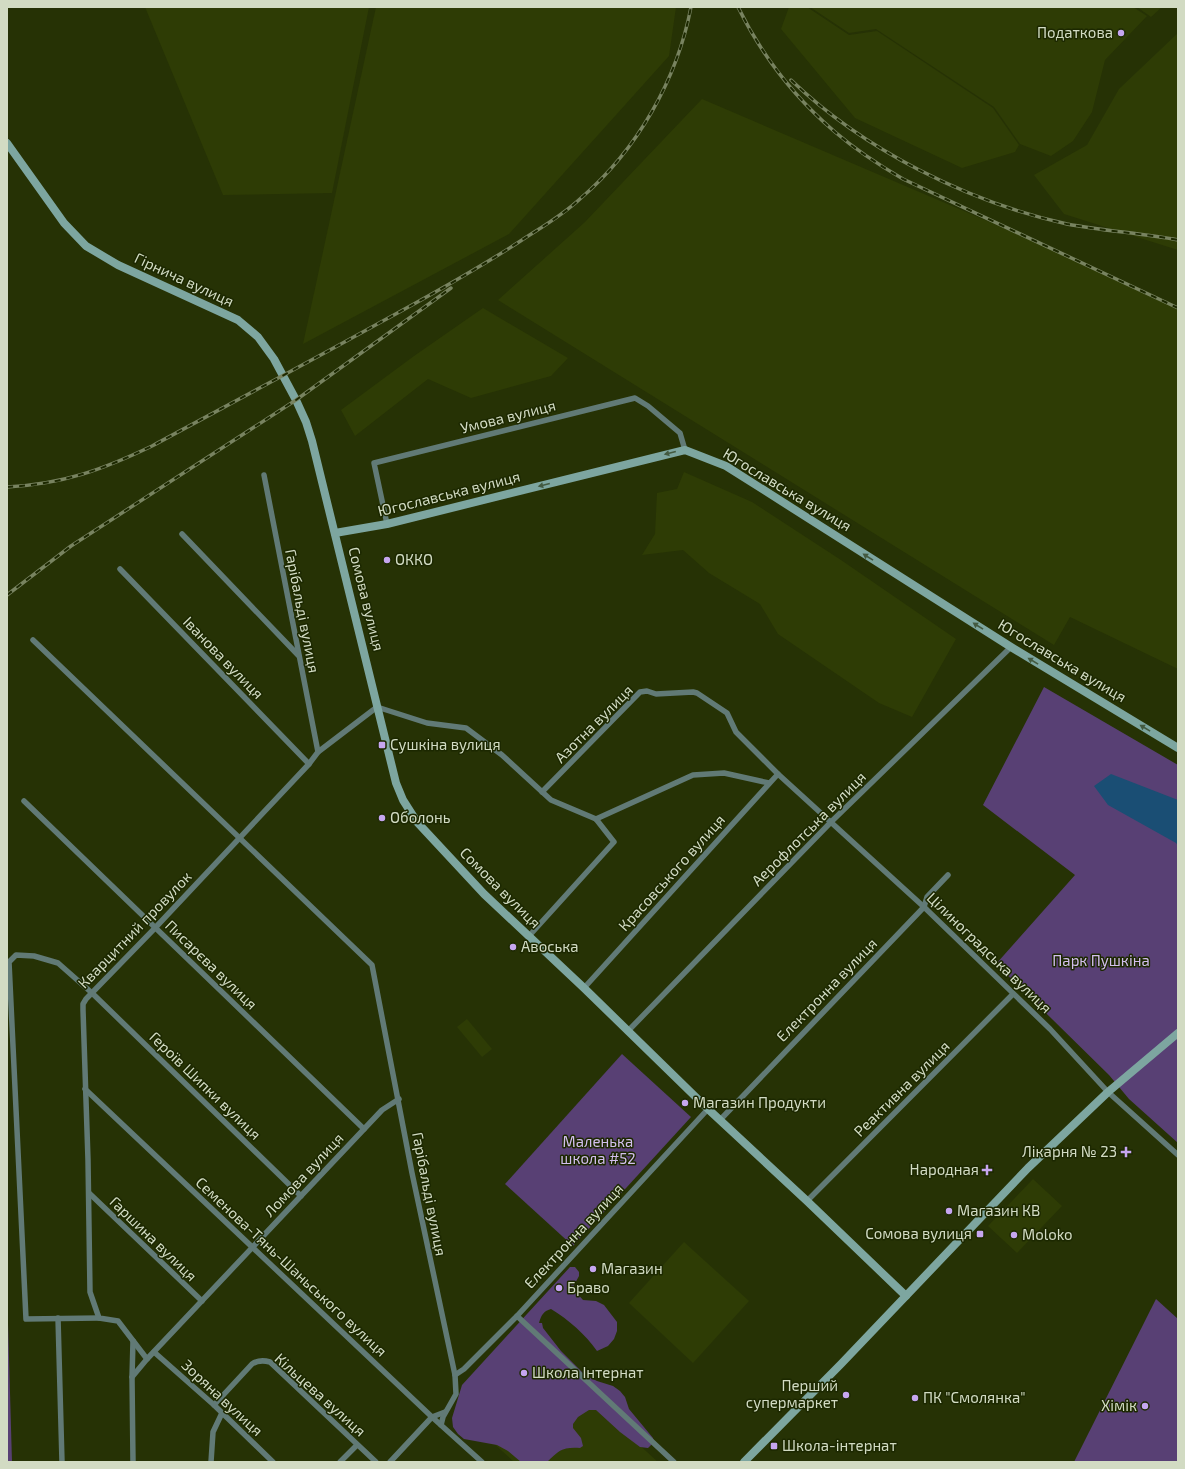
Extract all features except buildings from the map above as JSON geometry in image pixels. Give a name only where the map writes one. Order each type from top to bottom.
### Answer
[{"type":"main road","name":"Гірнича вулиця","points":[[7,143],[64,223],[86,246],[118,265],[238,320],[258,336],[274,359],[296,400],[306,422],[318,463]]},
{"type":"main road","name":"Югославська вулиця","points":[[335,533],[387,524],[685,450],[726,466],[1011,647],[1178,748]]},
{"type":"main road","name":"Сомова вулиця","points":[[318,463],[396,783],[403,800],[413,816],[484,894],[906,1296]]},
{"type":"main road","points":[[744,1462],[1028,1168],[1108,1092],[1178,1033]]},
{"type":"street","name":"Умова вулиця","points":[[387,524],[374,463],[635,398],[648,406],[680,433],[685,450]]},
{"type":"street","name":"Гарібальді вулиця","points":[[264,475],[318,752]]},
{"type":"street","points":[[182,534],[298,655]]},
{"type":"street","name":"Іванова вулиця","points":[[120,569],[309,764]]},
{"type":"street","points":[[33,640],[239,838]]},
{"type":"street","name":"Аерофлотська вулиця","points":[[628,1031],[831,822],[1011,647]]},
{"type":"street","name":"Азотна вулиця","points":[[542,792],[640,692],[644,691],[656,694],[693,692],[697,694],[727,713],[736,732],[778,774]]},
{"type":"street","points":[[377,707],[427,723],[466,728],[502,755],[551,800],[596,819],[614,842],[529,936]]},
{"type":"street","name":"Кварцитний провулок","points":[[99,1318],[90,1292],[83,1004],[86,999],[309,764],[318,752],[377,707]]},
{"type":"street","points":[[596,819],[693,775],[724,773],[769,783]]},
{"type":"street","name":"Цілиноградська вулиця","points":[[778,774],[924,907],[1050,1029],[1108,1092],[1178,1154]]},
{"type":"street","name":"Красовського вулиця","points":[[584,988],[778,774]]},
{"type":"street","name":"Писарєва вулиця","points":[[24,801],[364,1129]]},
{"type":"street","name":"Гарібальді вулиця","points":[[239,838],[372,965],[399,1099],[412,1173],[455,1375],[456,1394],[445,1412],[442,1425]]},
{"type":"street","name":"Електронна вулиця","points":[[720,1120],[924,907],[927,897],[948,875]]},
{"type":"street","name":"Героїв Шипки вулиця","points":[[58,1318],[26,1319],[9,962],[16,955],[34,956],[58,963],[92,993],[301,1196]]},
{"type":"street","name":"Реактивна вулиця","points":[[807,1201],[1013,994]]},
{"type":"street","name":"Семенова-Тянь-Шаньського вулиця","points":[[85,1089],[252,1248],[482,1462]]},
{"type":"street","name":"Ломова вулиця","points":[[132,1378],[154,1352],[382,1110],[399,1099]]},
{"type":"street","name":"Електронна вулиця","points":[[455,1375],[464,1369],[517,1316],[708,1109]]},
{"type":"street","name":"Гаршина вулиця","points":[[88,1194],[202,1301]]},
{"type":"street","points":[[517,1316],[674,1462]]},
{"type":"street","points":[[62,1462],[58,1318],[109,1318],[118,1321],[147,1360]]},
{"type":"street","points":[[133,1462],[132,1378],[134,1341]]},
{"type":"street","name":"Зоряна вулиця","points":[[154,1352],[214,1405],[273,1462]]},
{"type":"street","name":"Кільцева вулиця","points":[[214,1405],[252,1364],[257,1361],[264,1360],[270,1362],[376,1462]]},
{"type":"street","points":[[390,1462],[432,1417],[445,1412]]},
{"type":"street","points":[[211,1462],[213,1432],[222,1413]]},
{"type":"street","points":[[340,1462],[357,1444]]},
{"type":"shaded area","points":[[145,7],[369,7],[332,193],[223,195]]},
{"type":"shaded area","points":[[376,7],[676,7],[669,56],[509,234],[303,344]]},
{"type":"shaded area","points":[[789,7],[807,7],[849,35],[877,31],[993,108],[1019,145],[1015,152],[962,168],[855,118],[781,29]]},
{"type":"shaded area","points":[[810,7],[1133,7],[1147,16],[1105,60],[1092,112],[1073,141],[1051,156],[1020,144],[994,107],[876,29],[849,33]]},
{"type":"shaded area","points":[[1137,7],[1162,7],[1151,17]]},
{"type":"shaded area","points":[[1178,33],[1178,250],[1064,214],[1034,175],[1087,145],[1119,89]]},
{"type":"shaded area","points":[[702,99],[992,223],[1178,306],[1178,669],[1070,617],[1054,645],[498,300],[585,222]]},
{"type":"shaded area","points":[[483,308],[568,358],[551,376],[471,398],[428,379],[355,436],[341,410],[414,356]]},
{"type":"shaded area","points":[[684,472],[752,502],[841,560],[956,639],[912,717],[879,703],[778,634],[760,604],[709,573],[683,550],[642,555],[655,534],[657,493],[677,489]]},
{"type":"shaded area","points":[[467,1019],[492,1049],[482,1057],[457,1027]]},
{"type":"shaded area","points":[[1033,1179],[1062,1206],[1017,1253],[988,1226]]},
{"type":"shaded area","points":[[684,1242],[749,1301],[693,1363],[629,1303]]},
{"type":"shaded area","name":"Школа Інтернат","points":[[521,1337],[658,1462],[514,1462],[456,1409]]},
{"type":"green space","name":"Парк Пушкіна","points":[[1044,687],[1178,765],[1178,1143],[1129,1099],[1109,1075],[996,964],[1075,875],[983,805]]},
{"type":"green space","name":"Маленька школа #52","points":[[622,1054],[691,1117],[573,1246],[505,1184]]},
{"type":"green space","points":[[570,1267],[575,1267],[579,1272],[579,1276],[573,1287],[574,1290],[583,1300],[596,1301],[604,1305],[617,1322],[617,1331],[614,1339],[608,1346],[597,1351],[576,1328],[551,1309],[543,1314],[539,1323],[542,1323],[543,1328],[561,1351],[585,1375],[613,1386],[620,1391],[625,1397],[629,1409],[653,1438],[654,1442],[648,1448],[640,1447],[620,1432],[596,1410],[589,1410],[578,1417],[573,1424],[573,1428],[581,1438],[583,1446],[580,1448],[569,1448],[562,1450],[547,1462],[521,1462],[508,1451],[497,1445],[464,1439],[453,1427],[452,1418],[462,1385]]},
{"type":"green space","points":[[1156,1299],[1178,1319],[1178,1462],[1074,1462]]},
{"type":"green space","points":[[8,1323],[12,1462],[7,1462]]},
{"type":"water","points":[[1111,774],[1178,800],[1178,846],[1176,843],[1108,805],[1094,786]]},
{"type":"railway","points":[[7,487],[46,483],[82,474],[99,469],[152,446],[435,293],[487,262],[560,215],[601,179],[637,136],[652,112],[676,61],[685,34],[691,7]]},
{"type":"railway","points":[[738,7],[757,42],[793,90],[820,119],[868,157],[903,179],[1178,308]]},
{"type":"railway","points":[[791,80],[851,129],[884,151],[955,187],[992,202],[1067,224],[1178,240]]},
{"type":"railway","points":[[7,595],[71,546],[296,400],[451,288]]},
{"type":"place","name":"Податкова","points":[[1121,33]]},
{"type":"place","name":"ОККО","points":[[387,560]]},
{"type":"place","name":"Сушкіна вулиця","points":[[382,745]]},
{"type":"place","name":"Оболонь","points":[[382,818]]},
{"type":"place","name":"Авоська","points":[[513,947]]},
{"type":"place","name":"Магазин Продукти","points":[[685,1103]]},
{"type":"place","name":"Лікарня № 23","points":[[1126,1152]]},
{"type":"place","name":"Народная","points":[[987,1170]]},
{"type":"place","name":"Магазин КВ","points":[[949,1211]]},
{"type":"place","name":"Сомова вулиця","points":[[980,1234]]},
{"type":"place","name":"Moloko","points":[[1014,1235]]},
{"type":"place","name":"Магазин","points":[[593,1269]]},
{"type":"place","name":"Браво","points":[[559,1288]]},
{"type":"place","name":"Школа Інтернат","points":[[524,1373]]},
{"type":"place","name":"Перший супермаркет","points":[[846,1395]]},
{"type":"place","name":"ПК \"Смолянка\"","points":[[915,1398]]},
{"type":"place","name":"Хiмік","points":[[1145,1406]]},
{"type":"place","name":"Школа-інтернат","points":[[774,1446]]}]
